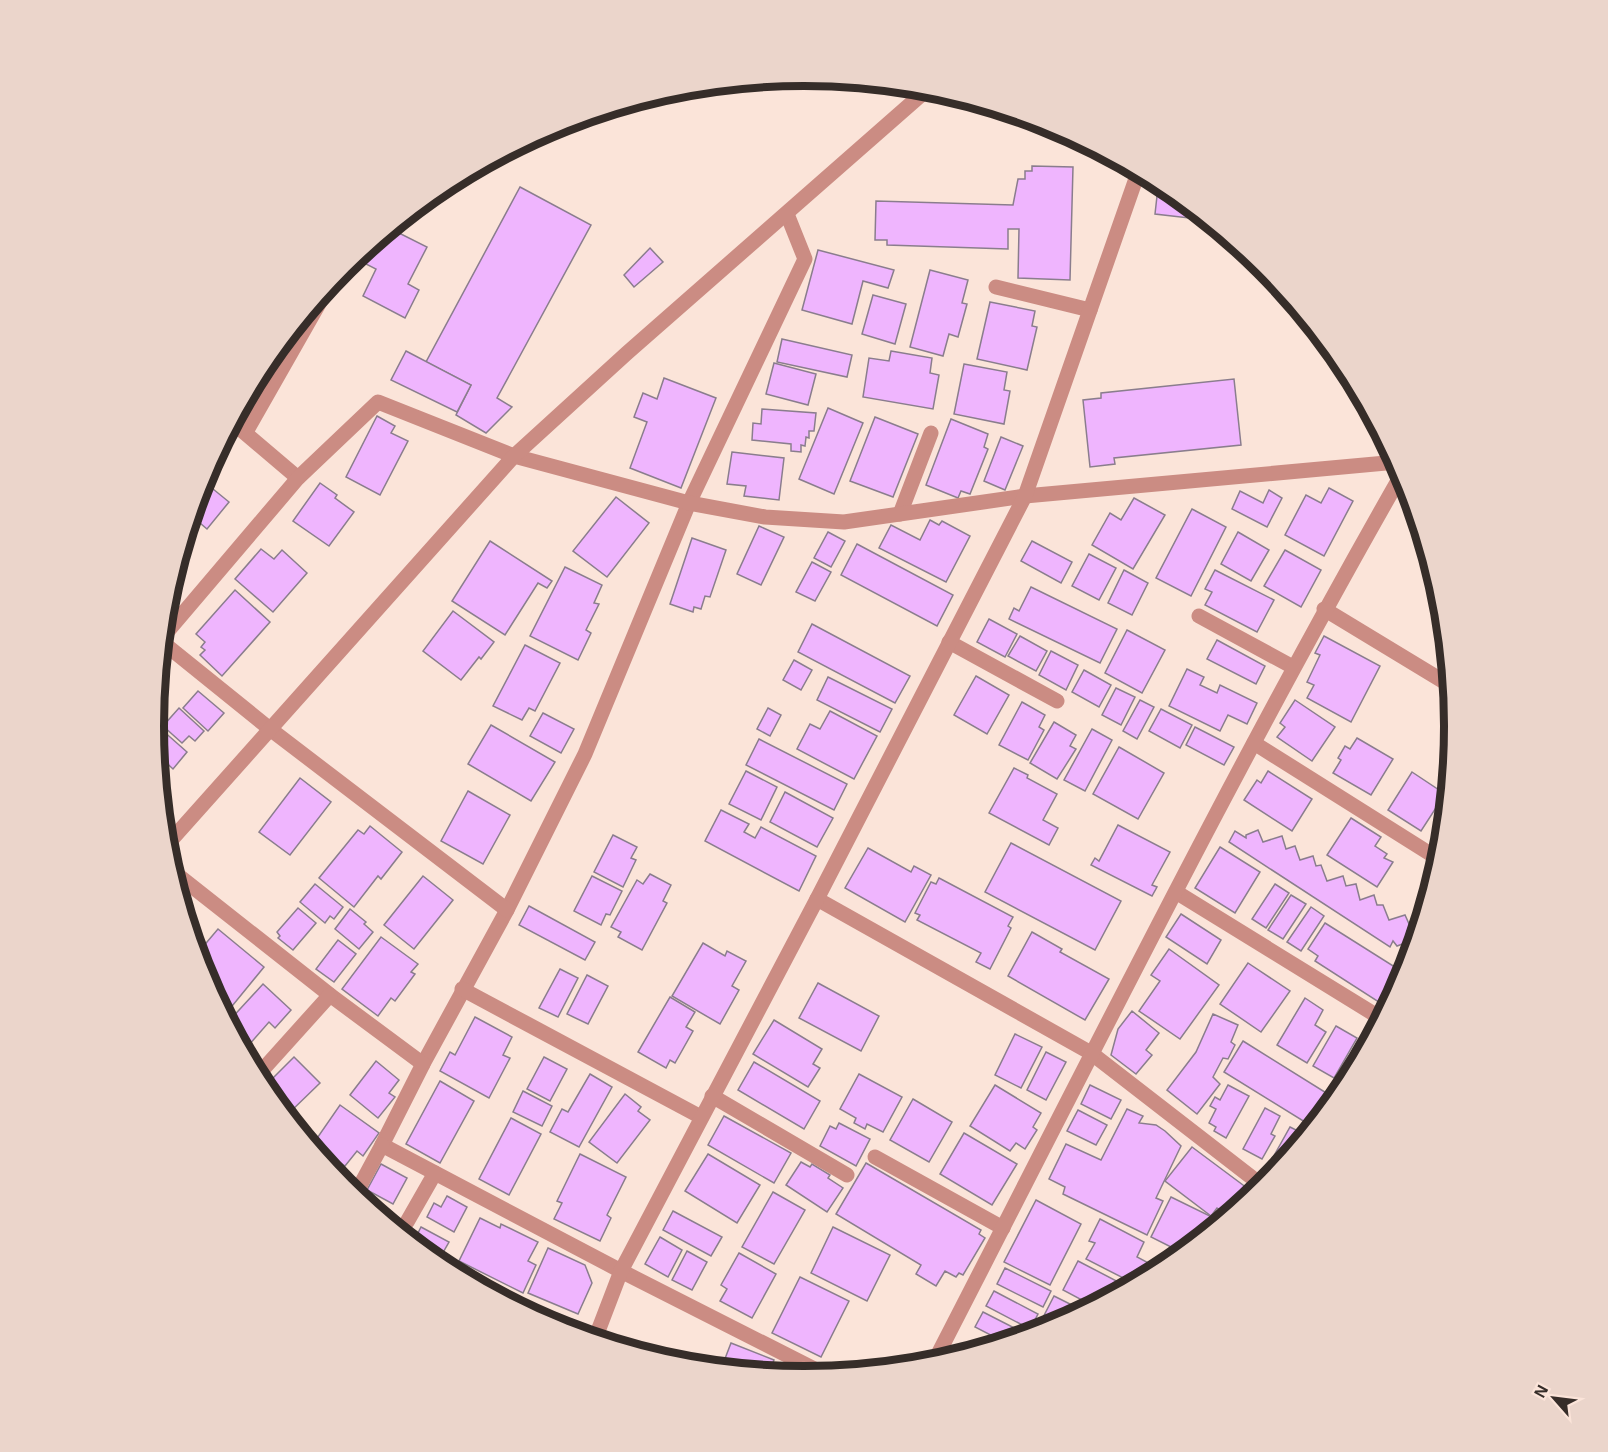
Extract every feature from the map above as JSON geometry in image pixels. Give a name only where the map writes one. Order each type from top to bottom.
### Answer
[{"type":"street","points":[[174,838],[514,456],[627,352],[919,96]]},
{"type":"street","points":[[598,1333],[621,1271],[817,899],[1025,496],[1136,178]]},
{"type":"street","points":[[360,1187],[462,989],[507,910],[585,754],[689,503],[805,259],[787,214]]},
{"type":"street","points":[[996,287],[1090,310]]},
{"type":"street","points":[[246,432],[311,317]]},
{"type":"street","points":[[171,628],[298,478],[378,402],[514,456],[689,503],[765,517],[844,522],[1025,496],[1387,462]]},
{"type":"street","points":[[238,427],[298,478]]},
{"type":"street","points":[[900,514],[931,433]]},
{"type":"street","points":[[939,1352],[1091,1053],[1324,609],[1391,470]]},
{"type":"street","points":[[1324,609],[1443,681]]},
{"type":"street","points":[[1199,616],[1293,667]]},
{"type":"street","points":[[949,642],[1057,701]]},
{"type":"street","points":[[169,645],[270,729],[507,910]]},
{"type":"street","points":[[1254,742],[1431,854]]},
{"type":"street","points":[[182,878],[330,995],[423,1064]]},
{"type":"street","points":[[1176,892],[1375,1015]]},
{"type":"street","points":[[817,899],[1091,1053],[1256,1180]]},
{"type":"street","points":[[462,989],[701,1117]]},
{"type":"street","points":[[263,1069],[330,995]]},
{"type":"street","points":[[712,1096],[847,1175]]},
{"type":"street","points":[[382,1145],[621,1271],[808,1366]]},
{"type":"street","points":[[875,1157],[1003,1227]]},
{"type":"street","points":[[407,1222],[435,1173]]},
{"type":"building","points":[[1032,166],[1073,167],[1070,280],[1018,278],[1019,229],[1008,229],[1008,249],[887,245],[887,240],[875,240],[876,201],[1013,205],[1018,179],[1025,179],[1025,171],[1032,171]]},
{"type":"building","points":[[520,187],[591,225],[497,398],[512,407],[486,433],[456,415],[471,385],[426,362]]},
{"type":"building","points":[[1158,191],[1190,215],[1189,218],[1155,214]]},
{"type":"building","points":[[397,232],[427,247],[408,284],[419,290],[405,318],[363,296],[376,269],[364,263]]},
{"type":"building","points":[[650,248],[663,262],[634,287],[624,275]]},
{"type":"building","points":[[818,250],[894,270],[888,288],[863,281],[852,324],[802,310]]},
{"type":"building","points":[[930,270],[968,280],[962,303],[967,304],[958,337],[949,334],[943,356],[910,347]]},
{"type":"building","points":[[873,295],[906,304],[895,344],[862,334]]},
{"type":"building","points":[[990,302],[1035,311],[1032,326],[1037,327],[1027,370],[977,359]]},
{"type":"building","points":[[782,339],[852,355],[847,377],[777,362]]},
{"type":"building","points":[[406,351],[471,385],[457,412],[391,380]]},
{"type":"building","points":[[891,351],[932,358],[930,373],[939,375],[933,409],[863,397],[869,358],[889,361]]},
{"type":"building","points":[[774,363],[816,374],[808,405],[766,394]]},
{"type":"building","points":[[964,364],[1007,372],[1004,390],[1010,391],[1004,424],[954,414]]},
{"type":"building","points":[[664,378],[716,398],[681,488],[630,468],[647,422],[634,417],[643,393],[657,399]]},
{"type":"building","points":[[1234,379],[1241,445],[1114,458],[1115,464],[1090,467],[1083,400],[1101,398],[1101,393]]},
{"type":"building","points":[[828,408],[863,423],[834,494],[799,479]]},
{"type":"building","points":[[762,409],[816,413],[814,431],[809,431],[809,438],[806,437],[805,446],[801,445],[801,452],[791,451],[791,444],[752,440],[753,423],[761,424]]},
{"type":"building","points":[[377,416],[395,426],[391,433],[408,441],[380,495],[346,477]]},
{"type":"building","points":[[875,417],[918,434],[893,497],[850,481]]},
{"type":"building","points":[[951,419],[988,434],[984,447],[988,449],[970,494],[961,491],[958,498],[926,485]]},
{"type":"building","points":[[1001,437],[1023,446],[1005,490],[984,481]]},
{"type":"building","points":[[732,452],[784,458],[779,500],[744,496],[746,486],[727,484]]},
{"type":"building","points":[[320,483],[337,495],[335,498],[354,512],[329,546],[293,521]]},
{"type":"building","points":[[210,486],[229,502],[207,529],[197,520]]},
{"type":"building","points":[[1329,488],[1353,501],[1324,556],[1285,535],[1306,495],[1321,503]]},
{"type":"building","points":[[1269,490],[1282,498],[1267,527],[1232,509],[1240,491],[1263,503]]},
{"type":"building","points":[[616,497],[649,523],[607,577],[573,551]]},
{"type":"building","points":[[1134,498],[1165,515],[1133,569],[1092,545],[1110,513],[1121,520]]},
{"type":"building","points":[[1192,509],[1226,527],[1191,596],[1156,578]]},
{"type":"building","points":[[930,520],[939,525],[942,521],[970,536],[946,582],[879,548],[891,525],[920,540]]},
{"type":"building","points":[[759,526],[784,537],[761,585],[737,574]]},
{"type":"building","points":[[828,532],[845,541],[831,567],[814,558]]},
{"type":"building","points":[[1238,532],[1269,550],[1251,581],[1221,564]]},
{"type":"building","points":[[692,538],[726,550],[710,597],[705,596],[701,609],[694,607],[693,612],[670,604]]},
{"type":"building","points":[[490,541],[552,581],[547,588],[538,583],[505,635],[452,601]]},
{"type":"building","points":[[1032,541],[1072,562],[1061,583],[1021,561]]},
{"type":"building","points":[[857,544],[953,595],[937,626],[841,575]]},
{"type":"building","points":[[261,549],[274,559],[282,550],[307,573],[273,612],[235,579]]},
{"type":"building","points":[[1285,550],[1321,570],[1301,607],[1264,586]]},
{"type":"building","points":[[1089,554],[1116,568],[1099,600],[1072,586]]},
{"type":"building","points":[[812,562],[831,572],[815,601],[796,592]]},
{"type":"building","points":[[565,567],[602,585],[594,603],[599,604],[586,630],[591,633],[578,660],[530,636]]},
{"type":"building","points":[[1124,570],[1148,583],[1132,615],[1108,603]]},
{"type":"building","points":[[1215,570],[1274,600],[1257,632],[1205,605],[1212,592],[1205,589]]},
{"type":"building","points":[[1031,587],[1117,629],[1100,663],[1009,619],[1014,608],[1019,611]]},
{"type":"building","points":[[235,590],[270,622],[222,676],[200,655],[205,650],[201,647],[205,642],[196,634]]},
{"type":"building","points":[[453,611],[494,642],[461,680],[423,651]]},
{"type":"building","points":[[989,619],[1017,634],[1005,657],[977,642]]},
{"type":"building","points":[[812,624],[910,676],[895,703],[798,652]]},
{"type":"building","points":[[1127,630],[1165,650],[1142,693],[1105,673]]},
{"type":"building","points":[[1020,636],[1047,651],[1036,671],[1008,656]]},
{"type":"building","points":[[1324,636],[1380,666],[1351,722],[1307,698],[1314,685],[1307,682],[1320,655],[1315,653]]},
{"type":"building","points":[[1217,640],[1265,666],[1256,684],[1207,659]]},
{"type":"building","points":[[525,645],[560,663],[535,711],[529,708],[522,720],[493,706]]},
{"type":"building","points":[[1051,651],[1078,665],[1066,690],[1039,675]]},
{"type":"building","points":[[794,660],[812,670],[801,690],[783,680]]},
{"type":"building","points":[[1187,669],[1204,677],[1200,685],[1217,693],[1220,685],[1257,703],[1247,724],[1228,715],[1220,731],[1169,706]]},
{"type":"building","points":[[1084,670],[1111,685],[1099,707],[1072,692]]},
{"type":"building","points":[[976,676],[1009,695],[987,734],[954,715]]},
{"type":"building","points":[[828,677],[892,709],[880,732],[817,700]]},
{"type":"building","points":[[1116,688],[1135,697],[1121,725],[1102,715]]},
{"type":"building","points":[[198,691],[224,713],[208,731],[183,708]]},
{"type":"building","points":[[1140,700],[1154,707],[1137,739],[1123,731]]},
{"type":"building","points":[[1295,700],[1335,727],[1312,761],[1277,737],[1285,727],[1280,723]]},
{"type":"building","points":[[1022,702],[1045,715],[1039,727],[1044,730],[1028,760],[999,745]]},
{"type":"building","points":[[179,708],[204,731],[195,741],[189,736],[182,743],[164,725]]},
{"type":"building","points":[[768,708],[781,715],[770,736],[757,729]]},
{"type":"building","points":[[1161,709],[1192,725],[1180,748],[1149,731]]},
{"type":"building","points":[[830,711],[877,736],[854,779],[797,749],[810,724],[820,729]]},
{"type":"building","points":[[543,713],[574,729],[561,753],[530,736]]},
{"type":"building","points":[[1054,722],[1076,735],[1070,746],[1076,749],[1057,779],[1030,763]]},
{"type":"building","points":[[491,725],[555,762],[531,801],[468,764]]},
{"type":"building","points":[[1195,727],[1234,747],[1224,765],[1186,745]]},
{"type":"building","points":[[1092,729],[1112,740],[1085,791],[1064,780]]},
{"type":"building","points":[[164,732],[187,752],[173,769],[165,761]]},
{"type":"building","points":[[1357,738],[1393,759],[1371,795],[1333,773],[1341,760],[1338,758],[1345,746],[1350,749]]},
{"type":"building","points":[[759,739],[847,784],[834,810],[746,765]]},
{"type":"building","points":[[1119,747],[1164,773],[1138,819],[1093,794]]},
{"type":"building","points":[[1014,768],[1028,775],[1027,778],[1057,794],[1043,820],[1058,828],[1049,845],[989,813]]},
{"type":"building","points":[[746,771],[777,787],[761,820],[729,804]]},
{"type":"building","points":[[1268,771],[1312,799],[1292,831],[1244,800],[1257,780],[1261,783]]},
{"type":"building","points":[[1412,772],[1441,791],[1440,802],[1421,831],[1388,810]]},
{"type":"building","points":[[300,778],[331,802],[290,855],[259,832]]},
{"type":"building","points":[[468,791],[510,815],[483,864],[441,841]]},
{"type":"building","points":[[785,792],[833,818],[817,847],[770,822]]},
{"type":"building","points":[[721,810],[749,824],[744,832],[755,838],[761,827],[816,856],[799,891],[705,841]]},
{"type":"building","points":[[1351,818],[1381,837],[1375,846],[1387,854],[1384,858],[1393,862],[1377,887],[1327,855]]},
{"type":"building","points":[[1118,825],[1170,852],[1152,885],[1157,887],[1152,896],[1091,865],[1095,858],[1099,861]]},
{"type":"building","points":[[370,826],[402,852],[381,879],[378,876],[354,907],[319,878],[358,830],[364,834]]},
{"type":"building","points":[[1258,830],[1263,842],[1282,836],[1286,849],[1295,846],[1300,860],[1313,856],[1316,866],[1321,865],[1327,881],[1343,876],[1346,886],[1356,884],[1360,900],[1374,895],[1377,905],[1383,905],[1389,920],[1405,915],[1410,926],[1413,925],[1407,942],[1397,946],[1393,941],[1390,947],[1229,842],[1235,831],[1246,838],[1246,835]]},
{"type":"building","points":[[613,835],[637,847],[631,858],[636,860],[623,887],[594,872]]},
{"type":"building","points":[[1011,843],[1121,901],[1095,950],[985,892]]},
{"type":"building","points":[[1220,847],[1260,872],[1235,913],[1195,888]]},
{"type":"building","points":[[868,848],[911,872],[914,866],[931,875],[905,922],[845,888]]},
{"type":"building","points":[[650,874],[671,885],[663,901],[667,903],[642,950],[618,937],[621,932],[611,927],[637,880],[643,884]]},
{"type":"building","points":[[423,876],[453,900],[414,949],[384,925]]},
{"type":"building","points":[[592,876],[622,891],[610,915],[606,914],[601,925],[574,911]]},
{"type":"building","points":[[939,878],[1013,917],[1008,926],[1011,928],[990,969],[976,962],[981,953],[917,920],[920,915],[915,913],[931,882],[936,884]]},
{"type":"building","points":[[315,884],[343,907],[334,919],[330,916],[325,923],[300,902]]},
{"type":"building","points":[[1275,884],[1289,893],[1266,928],[1252,919]]},
{"type":"building","points":[[1291,895],[1306,904],[1283,939],[1268,930]]},
{"type":"building","points":[[529,906],[595,942],[585,960],[519,925]]},
{"type":"building","points":[[1311,907],[1324,916],[1301,951],[1287,942]]},
{"type":"building","points":[[298,908],[316,923],[293,950],[278,938],[280,936],[277,932]]},
{"type":"building","points":[[350,909],[366,922],[364,924],[373,932],[359,949],[335,929]]},
{"type":"building","points":[[1181,914],[1221,940],[1207,964],[1166,937]]},
{"type":"building","points":[[1325,923],[1397,968],[1381,1003],[1315,961],[1318,956],[1308,949]]},
{"type":"building","points":[[218,929],[264,967],[230,1009],[212,971],[203,947]]},
{"type":"building","points":[[1032,932],[1062,949],[1060,952],[1109,979],[1085,1020],[1008,976]]},
{"type":"building","points":[[381,937],[418,964],[411,972],[415,974],[395,1001],[391,998],[378,1016],[342,989]]},
{"type":"building","points":[[338,940],[356,954],[334,982],[316,969]]},
{"type":"building","points":[[703,943],[725,956],[727,951],[746,961],[732,986],[739,990],[720,1024],[672,996]]},
{"type":"building","points":[[1169,949],[1219,985],[1180,1039],[1139,1011],[1160,981],[1151,975]]},
{"type":"building","points":[[1248,963],[1290,991],[1261,1032],[1220,1004]]},
{"type":"building","points":[[560,969],[578,978],[558,1017],[539,1008]]},
{"type":"building","points":[[587,975],[608,986],[588,1024],[567,1014]]},
{"type":"building","points":[[818,983],[879,1016],[861,1051],[799,1018]]},
{"type":"building","points":[[263,984],[291,1010],[275,1028],[269,1022],[249,1045],[234,1016]]},
{"type":"building","points":[[670,997],[695,1012],[686,1027],[693,1031],[675,1063],[670,1060],[666,1068],[638,1052]]},
{"type":"building","points":[[1305,998],[1323,1010],[1315,1025],[1326,1032],[1307,1063],[1277,1045]]},
{"type":"building","points":[[1132,1011],[1159,1033],[1146,1050],[1152,1055],[1136,1074],[1111,1055],[1118,1029]]},
{"type":"building","points":[[1213,1014],[1238,1025],[1231,1042],[1235,1045],[1228,1059],[1223,1058],[1213,1077],[1220,1084],[1197,1114],[1167,1090],[1196,1052]]},
{"type":"building","points":[[475,1017],[512,1037],[503,1055],[510,1058],[489,1098],[440,1071],[450,1052],[455,1055]]},
{"type":"building","points":[[774,1020],[822,1049],[813,1064],[820,1068],[808,1087],[753,1054]]},
{"type":"building","points":[[1336,1026],[1357,1038],[1334,1078],[1313,1066]]},
{"type":"building","points":[[1015,1034],[1042,1047],[1021,1088],[995,1075]]},
{"type":"building","points":[[1243,1041],[1328,1094],[1306,1123],[1224,1072]]},
{"type":"building","points":[[1046,1052],[1066,1062],[1046,1100],[1027,1090]]},
{"type":"building","points":[[294,1057],[320,1083],[292,1110],[270,1081]]},
{"type":"building","points":[[544,1057],[567,1069],[550,1101],[527,1089]]},
{"type":"building","points":[[376,1061],[399,1080],[389,1093],[395,1097],[378,1118],[350,1095]]},
{"type":"building","points":[[754,1062],[820,1101],[804,1129],[738,1090]]},
{"type":"building","points":[[590,1074],[612,1087],[579,1147],[550,1132],[562,1109],[568,1112]]},
{"type":"building","points":[[859,1074],[902,1097],[883,1132],[867,1124],[865,1129],[854,1123],[856,1118],[840,1109]]},
{"type":"building","points":[[440,1081],[474,1101],[440,1163],[406,1144]]},
{"type":"building","points":[[995,1085],[1041,1113],[1033,1127],[1037,1130],[1025,1149],[1016,1143],[1010,1151],[970,1126]]},
{"type":"building","points":[[1090,1085],[1121,1100],[1111,1119],[1081,1104]]},
{"type":"building","points":[[1228,1085],[1249,1096],[1226,1138],[1214,1131],[1216,1127],[1209,1123],[1216,1109],[1210,1106],[1215,1097],[1220,1100]]},
{"type":"building","points":[[523,1091],[552,1106],[542,1126],[513,1112]]},
{"type":"building","points":[[625,1094],[641,1107],[638,1111],[650,1120],[617,1163],[589,1142]]},
{"type":"building","points":[[913,1099],[952,1122],[929,1162],[890,1140]]},
{"type":"building","points":[[340,1105],[379,1133],[363,1156],[357,1151],[345,1166],[328,1154],[316,1140]]},
{"type":"building","points":[[1265,1108],[1280,1116],[1271,1134],[1275,1136],[1262,1159],[1243,1149]]},
{"type":"building","points":[[1127,1109],[1143,1116],[1139,1123],[1156,1125],[1181,1146],[1156,1198],[1163,1201],[1147,1235],[1063,1194],[1065,1187],[1049,1179],[1066,1144],[1101,1160]]},
{"type":"building","points":[[1078,1110],[1107,1125],[1096,1145],[1067,1131]]},
{"type":"building","points":[[724,1116],[791,1153],[774,1183],[708,1145]]},
{"type":"building","points":[[511,1118],[541,1134],[509,1195],[479,1179]]},
{"type":"building","points":[[839,1123],[870,1139],[856,1166],[820,1146],[830,1126],[836,1129]]},
{"type":"building","points":[[1290,1127],[1299,1132],[1273,1162],[1271,1161]]},
{"type":"building","points":[[964,1133],[1017,1164],[992,1205],[940,1174]]},
{"type":"building","points":[[1192,1147],[1247,1188],[1222,1211],[1217,1208],[1211,1216],[1165,1181]]},
{"type":"building","points":[[580,1154],[626,1177],[607,1215],[611,1218],[600,1241],[554,1219],[562,1203],[557,1201]]},
{"type":"building","points":[[708,1154],[760,1185],[737,1223],[685,1191]]},
{"type":"building","points":[[801,1162],[810,1167],[812,1164],[830,1175],[828,1178],[843,1188],[827,1212],[786,1185]]},
{"type":"building","points":[[866,1163],[981,1230],[979,1234],[985,1238],[963,1275],[959,1273],[956,1277],[945,1271],[936,1286],[916,1274],[921,1265],[836,1214]]},
{"type":"building","points":[[381,1164],[407,1178],[393,1204],[367,1190]]},
{"type":"building","points":[[773,1192],[805,1210],[774,1264],[742,1247]]},
{"type":"building","points":[[447,1196],[467,1207],[454,1232],[427,1217],[434,1203],[441,1207]]},
{"type":"building","points":[[1171,1197],[1212,1217],[1174,1249],[1151,1237]]},
{"type":"building","points":[[1036,1200],[1081,1224],[1050,1285],[1004,1262]]},
{"type":"building","points":[[379,1205],[392,1212],[391,1215]]},
{"type":"building","points":[[673,1211],[722,1237],[711,1256],[663,1230]]},
{"type":"building","points":[[480,1218],[500,1228],[501,1224],[538,1242],[528,1261],[536,1265],[523,1293],[459,1261]]},
{"type":"building","points":[[1100,1219],[1144,1242],[1137,1257],[1151,1264],[1126,1280],[1086,1259],[1095,1243],[1089,1241]]},
{"type":"building","points":[[421,1227],[449,1242],[442,1254],[417,1236]]},
{"type":"building","points":[[833,1227],[890,1255],[867,1301],[811,1273]]},
{"type":"building","points":[[660,1237],[682,1250],[668,1277],[645,1264]]},
{"type":"building","points":[[548,1248],[585,1265],[592,1283],[578,1314],[528,1293]]},
{"type":"building","points":[[687,1251],[707,1262],[692,1290],[672,1280]]},
{"type":"building","points":[[739,1253],[776,1274],[752,1318],[720,1301],[727,1289],[721,1285]]},
{"type":"building","points":[[1078,1261],[1120,1283],[1084,1301],[1063,1290]]},
{"type":"building","points":[[1005,1268],[1051,1291],[1043,1307],[997,1284]]},
{"type":"building","points":[[800,1277],[849,1301],[821,1357],[772,1333]]},
{"type":"building","points":[[994,1291],[1038,1314],[1032,1324],[1026,1327],[986,1306]]},
{"type":"building","points":[[1054,1296],[1074,1306],[1049,1318],[1041,1321]]},
{"type":"building","points":[[534,1304],[565,1320],[559,1318],[533,1306]]},
{"type":"building","points":[[983,1312],[1018,1330],[995,1337],[975,1327]]},
{"type":"building","points":[[731,1343],[774,1360],[772,1365],[724,1361]]}]
